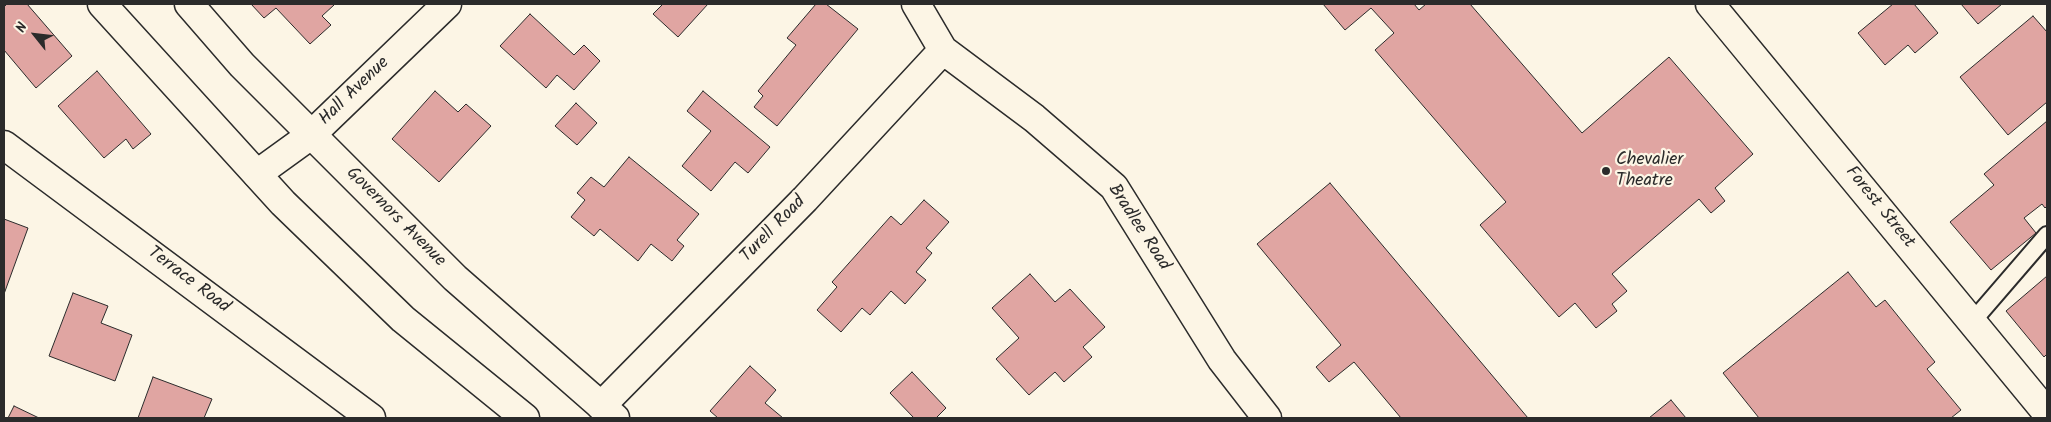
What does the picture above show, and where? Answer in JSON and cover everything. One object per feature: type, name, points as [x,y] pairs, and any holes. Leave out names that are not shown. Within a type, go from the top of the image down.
[{"type":"street","points":[[102,4],[283,203],[403,319],[524,418]]},
{"type":"street","name":"Governors Avenue","points":[[189,4],[242,65],[455,278],[608,412]]},
{"type":"street","name":"Hall Avenue","points":[[257,174],[311,135],[447,4]]},
{"type":"street","name":"Bradlee Road","points":[[916,4],[942,50],[1034,118],[1114,187],[1222,360],[1267,418]]},
{"type":"street","name":"Forest Street","points":[[1710,4],[2047,414]]},
{"type":"street","name":"Turell Road","points":[[608,412],[942,50]]},
{"type":"street","name":"Terrace Road","points":[[4,145],[371,418]]},
{"type":"lane","points":[[1972,322],[2047,235]]},
{"type":"building","points":[[7,4],[27,4],[72,56],[36,88],[4,50],[4,7]]},
{"type":"building","points":[[251,4],[334,5],[322,16],[331,25],[310,44],[276,8],[264,18]]},
{"type":"building","points":[[663,4],[708,4],[678,37],[653,14]]},
{"type":"building","points":[[816,4],[826,4],[858,29],[777,126],[754,107],[763,96],[758,91],[796,45],[787,38]]},
{"type":"building","name":"Chevalier Theatre","points":[[1323,4],[1414,4],[1419,10],[1426,4],[1470,4],[1582,133],[1669,57],[1753,154],[1715,188],[1725,201],[1711,213],[1699,199],[1612,274],[1627,291],[1612,304],[1617,311],[1596,328],[1575,303],[1559,317],[1480,225],[1506,202],[1375,50],[1394,33],[1371,8],[1345,30]]},
{"type":"building","points":[[1893,4],[1914,4],[1938,33],[1915,53],[1908,45],[1885,65],[1858,33]]},
{"type":"building","points":[[1961,4],[2002,4],[1978,24]]},
{"type":"building","points":[[530,14],[574,55],[584,45],[600,61],[574,90],[557,75],[546,88],[500,46]]},
{"type":"building","points":[[2033,16],[2047,32],[2047,102],[2008,135],[1960,77]]},
{"type":"building","points":[[97,71],[151,134],[133,149],[126,139],[104,158],[58,106]]},
{"type":"building","points":[[435,91],[458,112],[466,104],[491,126],[439,182],[392,139]]},
{"type":"building","points":[[703,91],[770,147],[748,173],[735,162],[711,191],[682,166],[711,131],[687,111]]},
{"type":"building","points":[[576,103],[597,123],[577,145],[555,126]]},
{"type":"building","points":[[2047,121],[2047,206],[2045,208],[2042,204],[2024,218],[2036,233],[1991,270],[1950,222],[1994,185],[1984,174]]},
{"type":"building","points":[[629,157],[699,214],[677,240],[684,246],[672,261],[651,244],[638,261],[600,229],[594,236],[571,217],[585,200],[577,193],[591,177],[604,187]]},
{"type":"building","points":[[1330,183],[1528,418],[1401,418],[1354,362],[1329,382],[1316,367],[1341,345],[1257,244]]},
{"type":"building","points":[[924,200],[949,222],[926,248],[932,253],[916,272],[926,280],[905,304],[891,291],[870,315],[862,308],[841,332],[817,310],[837,287],[832,282],[891,216],[901,225]]},
{"type":"building","points":[[4,219],[28,228],[4,294]]},
{"type":"building","points":[[1848,272],[1876,307],[1885,300],[1935,362],[1927,369],[1961,410],[1951,418],[1759,418],[1723,373]]},
{"type":"building","points":[[1030,274],[1055,302],[1070,289],[1105,327],[1083,347],[1092,357],[1064,382],[1055,372],[1029,395],[996,359],[1019,338],[992,308]]},
{"type":"building","points":[[2047,276],[2047,354],[2044,357],[2006,311]]},
{"type":"building","points":[[73,293],[108,306],[101,323],[132,335],[115,381],[49,356]]},
{"type":"building","points":[[750,366],[776,390],[765,403],[783,418],[718,418],[710,411]]},
{"type":"building","points":[[912,372],[946,408],[936,418],[914,418],[890,393]]},
{"type":"building","points":[[153,377],[212,399],[204,418],[138,418]]},
{"type":"building","points":[[1671,400],[1686,418],[1649,418]]},
{"type":"building","points":[[14,406],[39,418],[8,418]]},
{"type":"place","name":"Chevalier Theatre","points":[[1606,171]]}]
